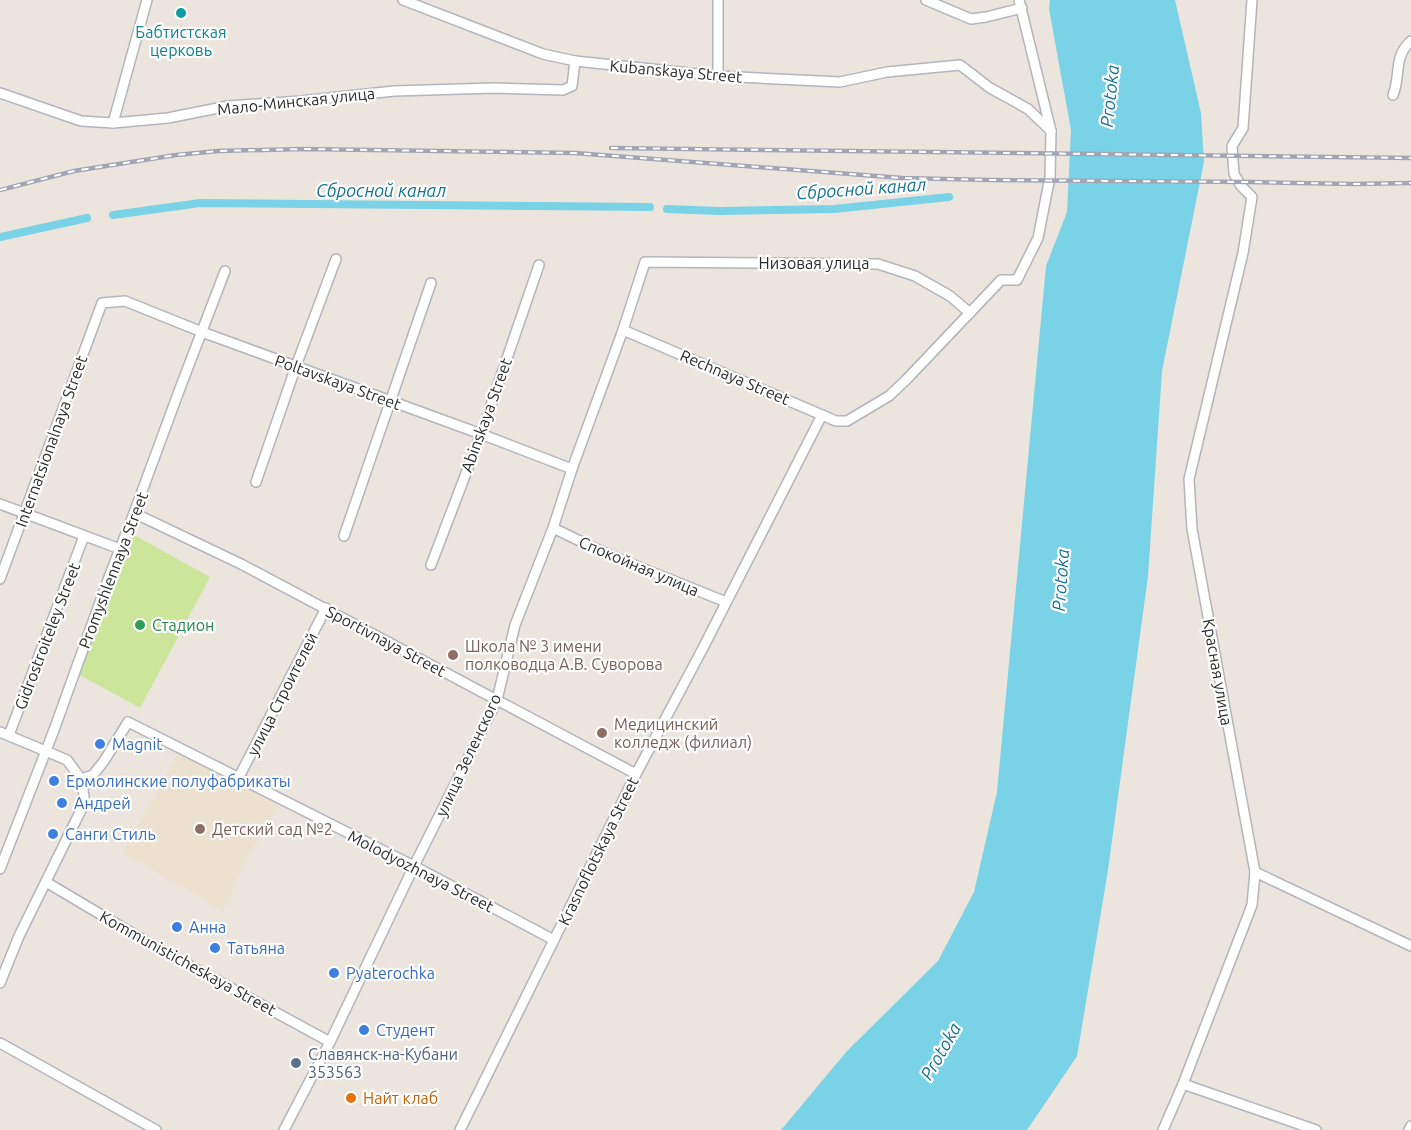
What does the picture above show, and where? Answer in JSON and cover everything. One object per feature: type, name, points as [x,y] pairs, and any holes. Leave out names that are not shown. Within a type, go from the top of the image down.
[{"type":"street","points":[[113,123],[147,0]]},
{"type":"street","name":"Kubanskaya Street","points":[[403,0],[543,54],[575,61],[718,76],[840,82],[887,72],[960,65],[990,88],[1028,110],[1052,130]]},
{"type":"street","points":[[718,0],[718,76]]},
{"type":"street","points":[[926,0],[971,19],[986,18],[1021,4],[1052,130],[1050,177],[1038,238],[1017,280],[1001,280],[970,313]]},
{"type":"street","name":"Красная улица","points":[[1163,1130],[1252,905],[1255,872],[1192,529],[1189,479],[1243,253],[1252,197],[1241,186],[1234,174],[1232,146],[1243,128],[1252,0]]},
{"type":"street","points":[[1393,94],[1397,84],[1397,64],[1406,45],[1411,41]]},
{"type":"street","name":"Мало-Минская улица","points":[[0,93],[81,122],[113,123],[168,118],[228,106],[394,91],[494,88],[563,90],[572,86],[575,61]]},
{"type":"street","points":[[256,482],[336,259]]},
{"type":"street","name":"Низовая улица","points":[[645,262],[878,264],[915,276],[950,296],[970,313]]},
{"type":"street","name":"улица Зеленского","points":[[284,1130],[330,1042],[497,700],[515,625],[553,528],[645,262]]},
{"type":"street","name":"Abinskaya Street","points":[[431,566],[481,434],[539,264]]},
{"type":"street","name":"Promyshlennaya Street","points":[[1,863],[46,751],[225,271]]},
{"type":"street","points":[[344,536],[431,283]]},
{"type":"street","name":"Poltavskaya Street","points":[[102,303],[125,301],[202,333],[572,469]]},
{"type":"street","name":"Internatsionalnaya Street","points":[[0,579],[102,303]]},
{"type":"street","name":"Rechnaya Street","points":[[623,330],[836,421],[847,421],[889,396],[970,313]]},
{"type":"street","name":"Krasnoflotskaya Street","points":[[460,1130],[636,774],[822,415]]},
{"type":"street","points":[[0,504],[120,549]]},
{"type":"street","name":"Sportivnaya Street","points":[[134,513],[326,608],[636,774]]},
{"type":"street","name":"Спокойная улица","points":[[553,528],[607,555],[726,602]]},
{"type":"street","name":"Gidrostroiteley Street","points":[[4,733],[84,536]]},
{"type":"street","name":"улица Строителей","points":[[238,779],[326,608]]},
{"type":"street","name":"Molodyozhnaya Street","points":[[81,779],[93,775],[128,722],[554,939]]},
{"type":"street","points":[[0,983],[19,936],[83,806],[84,796],[81,779],[67,760],[4,733]]},
{"type":"street","points":[[1255,872],[1411,946]]},
{"type":"street","name":"Kommunisticheskaya Street","points":[[46,882],[152,945],[330,1042]]},
{"type":"street","points":[[0,1042],[156,1130]]},
{"type":"street","points":[[1183,1084],[1316,1130]]},
{"type":"street","points":[[1409,1130],[1411,1126]]},
{"type":"shaded area","name":"Детский сад №2","points":[[178,753],[278,805],[231,888],[233,892],[223,911],[123,853]]},
{"type":"green space","name":"Стадион","points":[[132,534],[210,577],[140,708],[76,673]]},
{"type":"water","name":"Protoka","points":[[1050,0],[1175,0],[1201,113],[1204,162],[1162,371],[1148,576],[1108,870],[1077,1056],[1027,1130],[781,1130],[847,1051],[938,961],[974,892],[997,792],[1046,266],[1067,212],[1071,130],[1049,9]]},
{"type":"waterway","name":"Сбросной канал","points":[[667,209],[719,211],[834,209],[949,197]]},
{"type":"waterway","name":"Сбросной канал","points":[[113,215],[200,203],[650,207]]},
{"type":"waterway","name":"Сбросной канал","points":[[0,237],[87,218]]},
{"type":"railway","points":[[611,148],[1411,158]]},
{"type":"railway","points":[[0,190],[74,171],[176,155],[218,151],[303,149],[575,153],[902,178],[1411,183]]},
{"type":"place","name":"Бабтистская церковь","points":[[181,13]]},
{"type":"place","name":"Стадион","points":[[140,625]]},
{"type":"place","name":"Школа № 3 имени полководца А.В. Суворова","points":[[453,655]]},
{"type":"place","name":"Медицинский колледж (филиал)","points":[[602,733]]},
{"type":"place","name":"Magnit","points":[[100,744]]},
{"type":"place","name":"Ермолинские полуфабрикаты","points":[[54,781]]},
{"type":"place","name":"Андрей","points":[[62,803]]},
{"type":"place","name":"Детский сад №2","points":[[200,829]]},
{"type":"place","name":"Санги Стиль","points":[[53,834]]},
{"type":"place","name":"Анна","points":[[177,927]]},
{"type":"place","name":"Татьяна","points":[[215,948]]},
{"type":"place","name":"Pyaterochka","points":[[334,973]]},
{"type":"place","name":"Студент","points":[[364,1030]]},
{"type":"place","name":"Славянск-на-Кубани 353563","points":[[296,1063]]},
{"type":"place","name":"Найт клаб","points":[[351,1098]]}]
